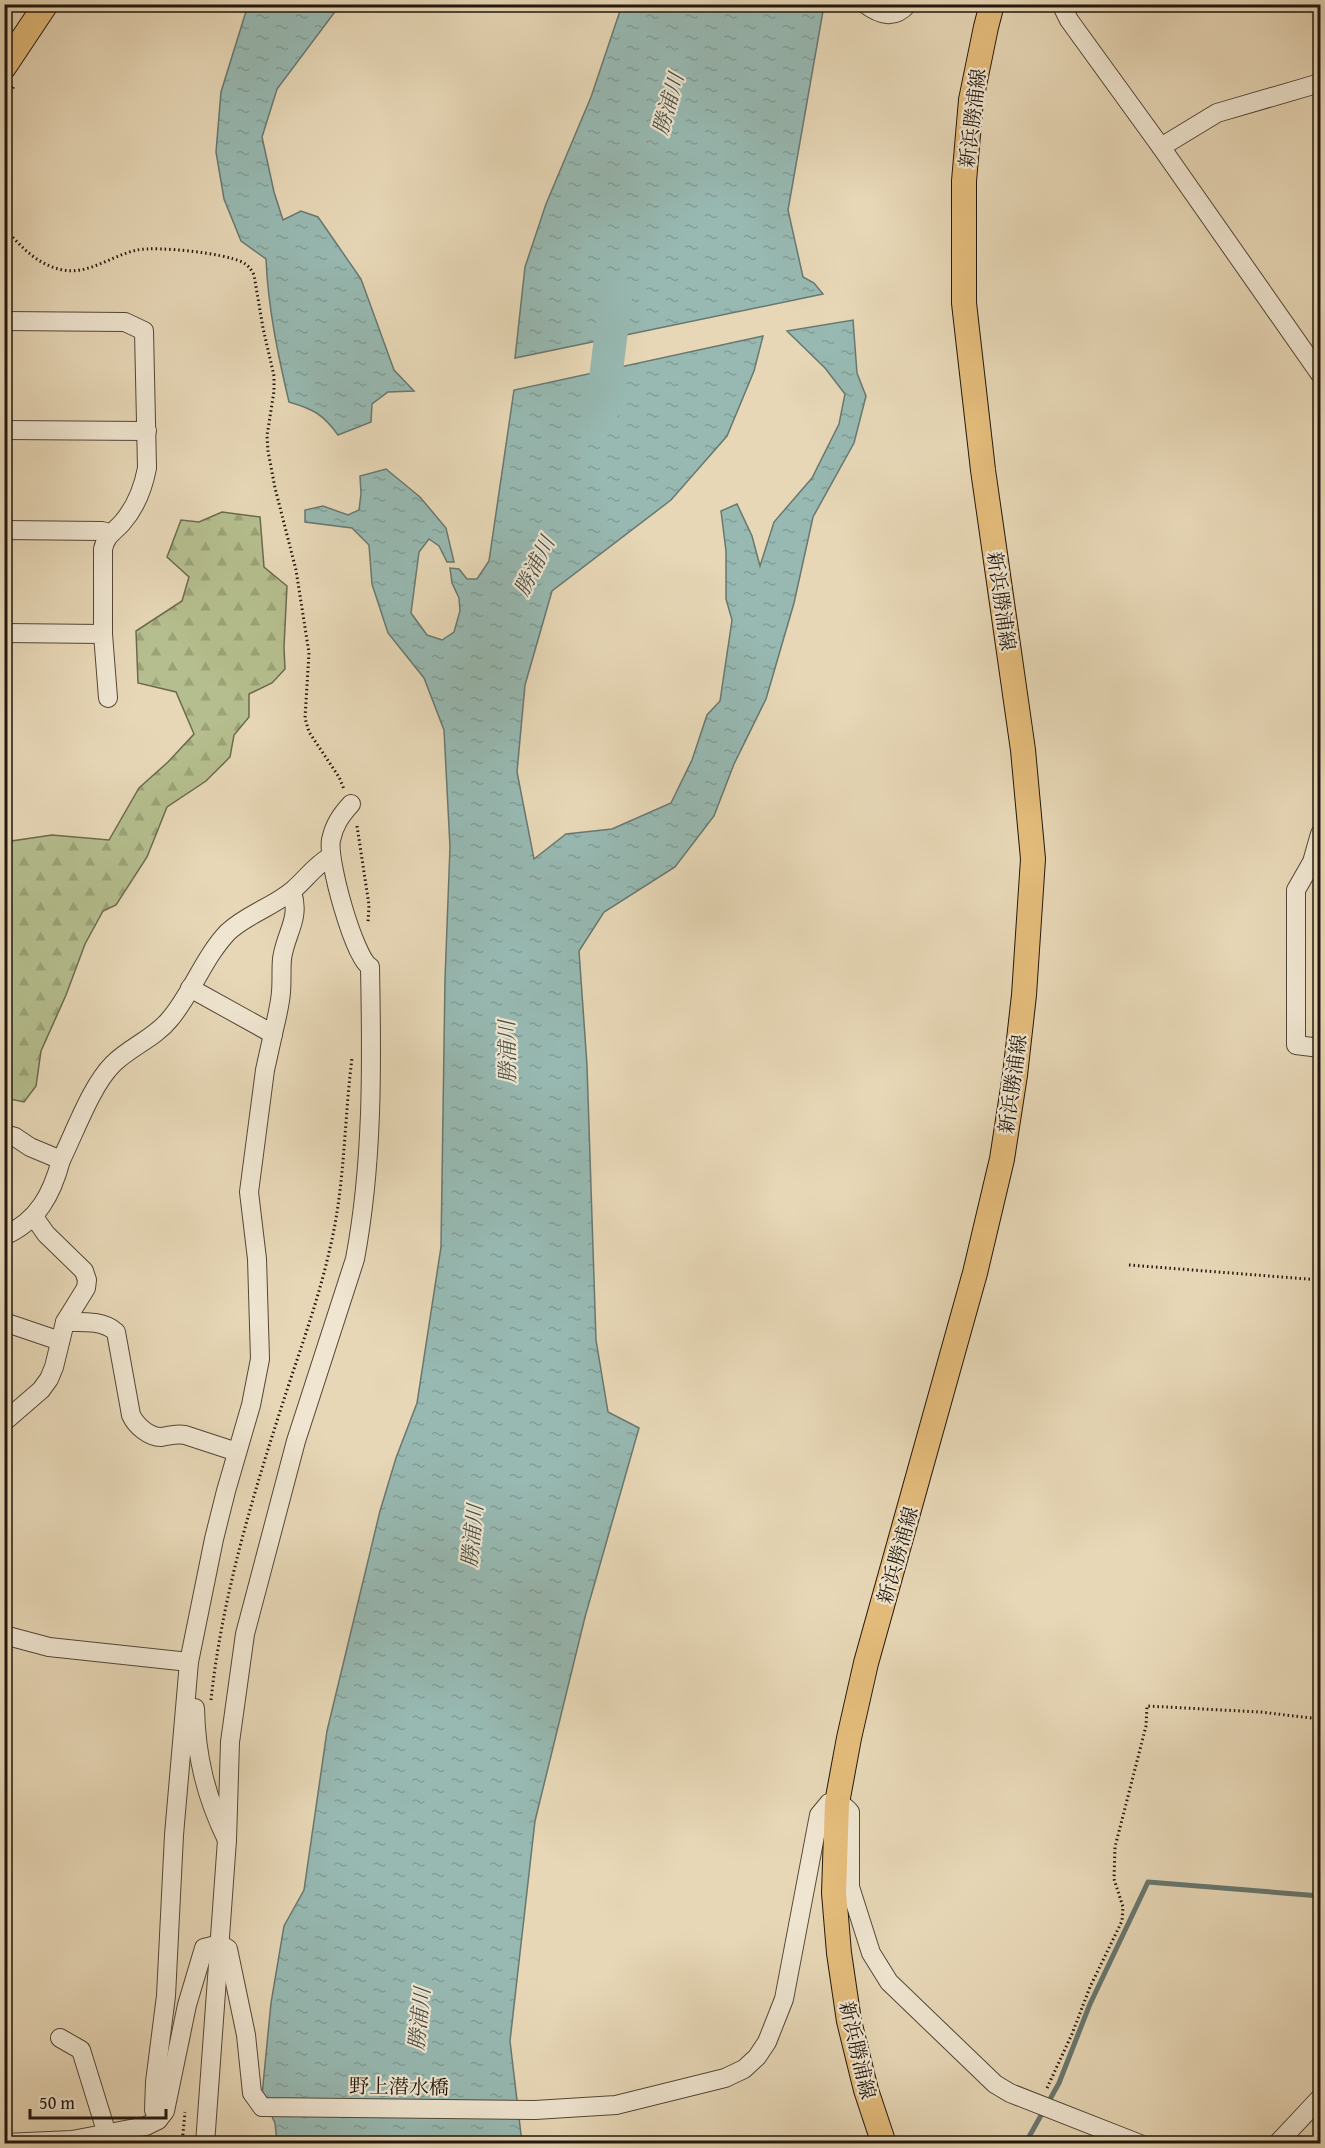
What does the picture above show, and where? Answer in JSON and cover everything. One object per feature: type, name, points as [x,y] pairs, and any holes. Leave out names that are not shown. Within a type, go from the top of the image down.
[{"type":"main road","points":[[4,67],[46,4]]},
{"type":"main road","name":"新浜勝浦線","points":[[884,2144],[866,2090],[849,2021],[839,1953],[834,1893],[837,1803],[866,1663],[975,1274],[996,1182],[1015,1075],[1024,995],[1031,893],[1032,848],[1023,750],[983,470],[964,303],[964,181],[971,100],[992,4]]},
{"type":"street","points":[[865,4],[878,14],[902,11],[908,4]]},
{"type":"street","points":[[1060,4],[1069,20],[1320,374]]},
{"type":"street","points":[[1161,147],[1217,113],[1320,83]]},
{"type":"street","points":[[4,321],[125,322],[144,332],[147,468],[143,489],[134,506],[121,524],[109,533],[103,549],[103,634],[108,698]]},
{"type":"street","points":[[4,430],[147,431]]},
{"type":"street","points":[[4,530],[109,533]]},
{"type":"street","points":[[4,633],[103,634]]},
{"type":"street","points":[[205,2144],[227,1840],[230,1742],[245,1634],[296,1441],[355,1259],[361,1229],[371,1091],[370,967],[364,963],[350,925],[336,886],[330,857],[330,841],[336,822],[351,804]]},
{"type":"street","points":[[1320,834],[1312,862],[1296,890],[1296,1045],[1320,1048]]},
{"type":"street","points":[[4,1236],[34,1217],[50,1195],[61,1160],[95,1090],[111,1067],[124,1053],[165,1025],[183,1003],[190,988],[228,933],[247,917],[292,892],[320,862],[330,857]]},
{"type":"street","points":[[158,2120],[154,2110],[155,2082],[166,1996],[174,1835],[188,1668],[216,1529],[251,1405],[260,1359],[256,1259],[249,1192],[265,1070],[280,995],[282,959],[285,944],[293,926],[296,904],[292,892]]},
{"type":"street","points":[[190,988],[273,1034]]},
{"type":"street","points":[[4,1134],[15,1137],[61,1160]]},
{"type":"street","points":[[4,1422],[41,1390],[49,1379],[65,1322],[86,1288],[87,1280],[84,1271],[46,1234],[34,1217]]},
{"type":"street","points":[[4,1322],[60,1341]]},
{"type":"street","points":[[65,1322],[98,1323],[111,1327],[116,1332],[131,1415],[135,1424],[154,1436],[163,1437],[176,1433],[237,1452]]},
{"type":"street","points":[[4,1635],[49,1647],[188,1668]]},
{"type":"street","points":[[188,1668],[195,1702],[195,1730],[203,1782],[227,1840]]},
{"type":"street","name":"野上潜水橋","points":[[220,1944],[228,1949],[246,2035],[252,2093],[262,2107],[535,2110],[584,2108],[640,2099],[725,2079],[744,2069],[757,2057],[767,2042],[784,1999],[819,1815],[829,1803],[837,1803]]},
{"type":"street","points":[[837,1803],[846,1807],[850,1812],[850,1887],[871,1953],[889,1982],[995,2084],[1010,2093],[1140,2144]]},
{"type":"street","points":[[4,2142],[72,2140],[107,2134],[137,2136],[146,2126],[158,2120],[165,2111],[187,2005],[204,1948],[220,1944]]},
{"type":"street","points":[[60,2038],[81,2050],[107,2134]]},
{"type":"street","points":[[1277,2144],[1320,2098]]},
{"type":"path","points":[[1129,1265],[1320,1280]]},
{"type":"path","points":[[1039,2103],[1057,2070],[1090,1987],[1122,1921],[1124,1907],[1114,1879],[1115,1847],[1146,1726],[1147,1706],[1260,1712],[1320,1719]]},
{"type":"green space","points":[[222,512],[260,517],[264,567],[287,586],[285,669],[272,683],[249,694],[249,717],[234,735],[230,757],[206,781],[167,807],[147,857],[116,905],[103,911],[85,944],[66,995],[41,1051],[36,1086],[24,1102],[5,1098],[5,842],[52,835],[109,840],[139,788],[194,734],[176,692],[138,683],[136,631],[182,601],[189,577],[167,557],[181,520],[199,522]]},
{"type":"water","points":[[248,5],[340,5],[277,89],[262,137],[274,192],[283,220],[301,211],[318,217],[361,279],[394,370],[414,391],[388,392],[372,404],[371,422],[338,435],[317,413],[289,402],[274,331],[266,259],[241,241],[224,199],[216,152],[221,92]]},
{"type":"water","points":[[622,5],[828,5],[823,11],[788,210],[803,277],[814,283],[823,294],[515,358],[525,267],[546,204],[591,97]]},
{"type":"water","points":[[853,320],[857,373],[866,396],[854,443],[813,517],[794,603],[766,699],[734,764],[714,816],[675,867],[604,912],[579,951],[587,1065],[596,1340],[608,1412],[639,1428],[585,1617],[535,1821],[510,2041],[522,2143],[277,2143],[275,2123],[262,2095],[271,2003],[284,1926],[304,1890],[327,1731],[380,1511],[396,1458],[417,1403],[441,1247],[445,979],[450,847],[444,730],[424,678],[388,633],[372,584],[369,545],[352,528],[305,522],[305,510],[323,506],[348,515],[359,510],[360,476],[386,469],[420,497],[446,528],[454,562],[447,562],[439,546],[429,539],[419,552],[411,613],[427,635],[442,640],[454,632],[460,611],[459,598],[452,583],[450,568],[459,569],[467,579],[477,579],[489,561],[514,390],[763,336],[754,371],[727,436],[671,500],[552,591],[525,685],[517,772],[534,859],[566,834],[612,829],[671,803],[692,760],[707,715],[720,701],[732,620],[726,599],[726,551],[721,511],[737,504],[752,536],[760,566],[774,522],[812,478],[839,424],[845,394],[825,368],[787,331]]},
{"type":"waterway","name":"勝浦川","points":[[601,415],[616,294]]},
{"type":"waterway","points":[[1025,2144],[1059,2083],[1090,2004],[1148,1882],[1320,1896]]}]
